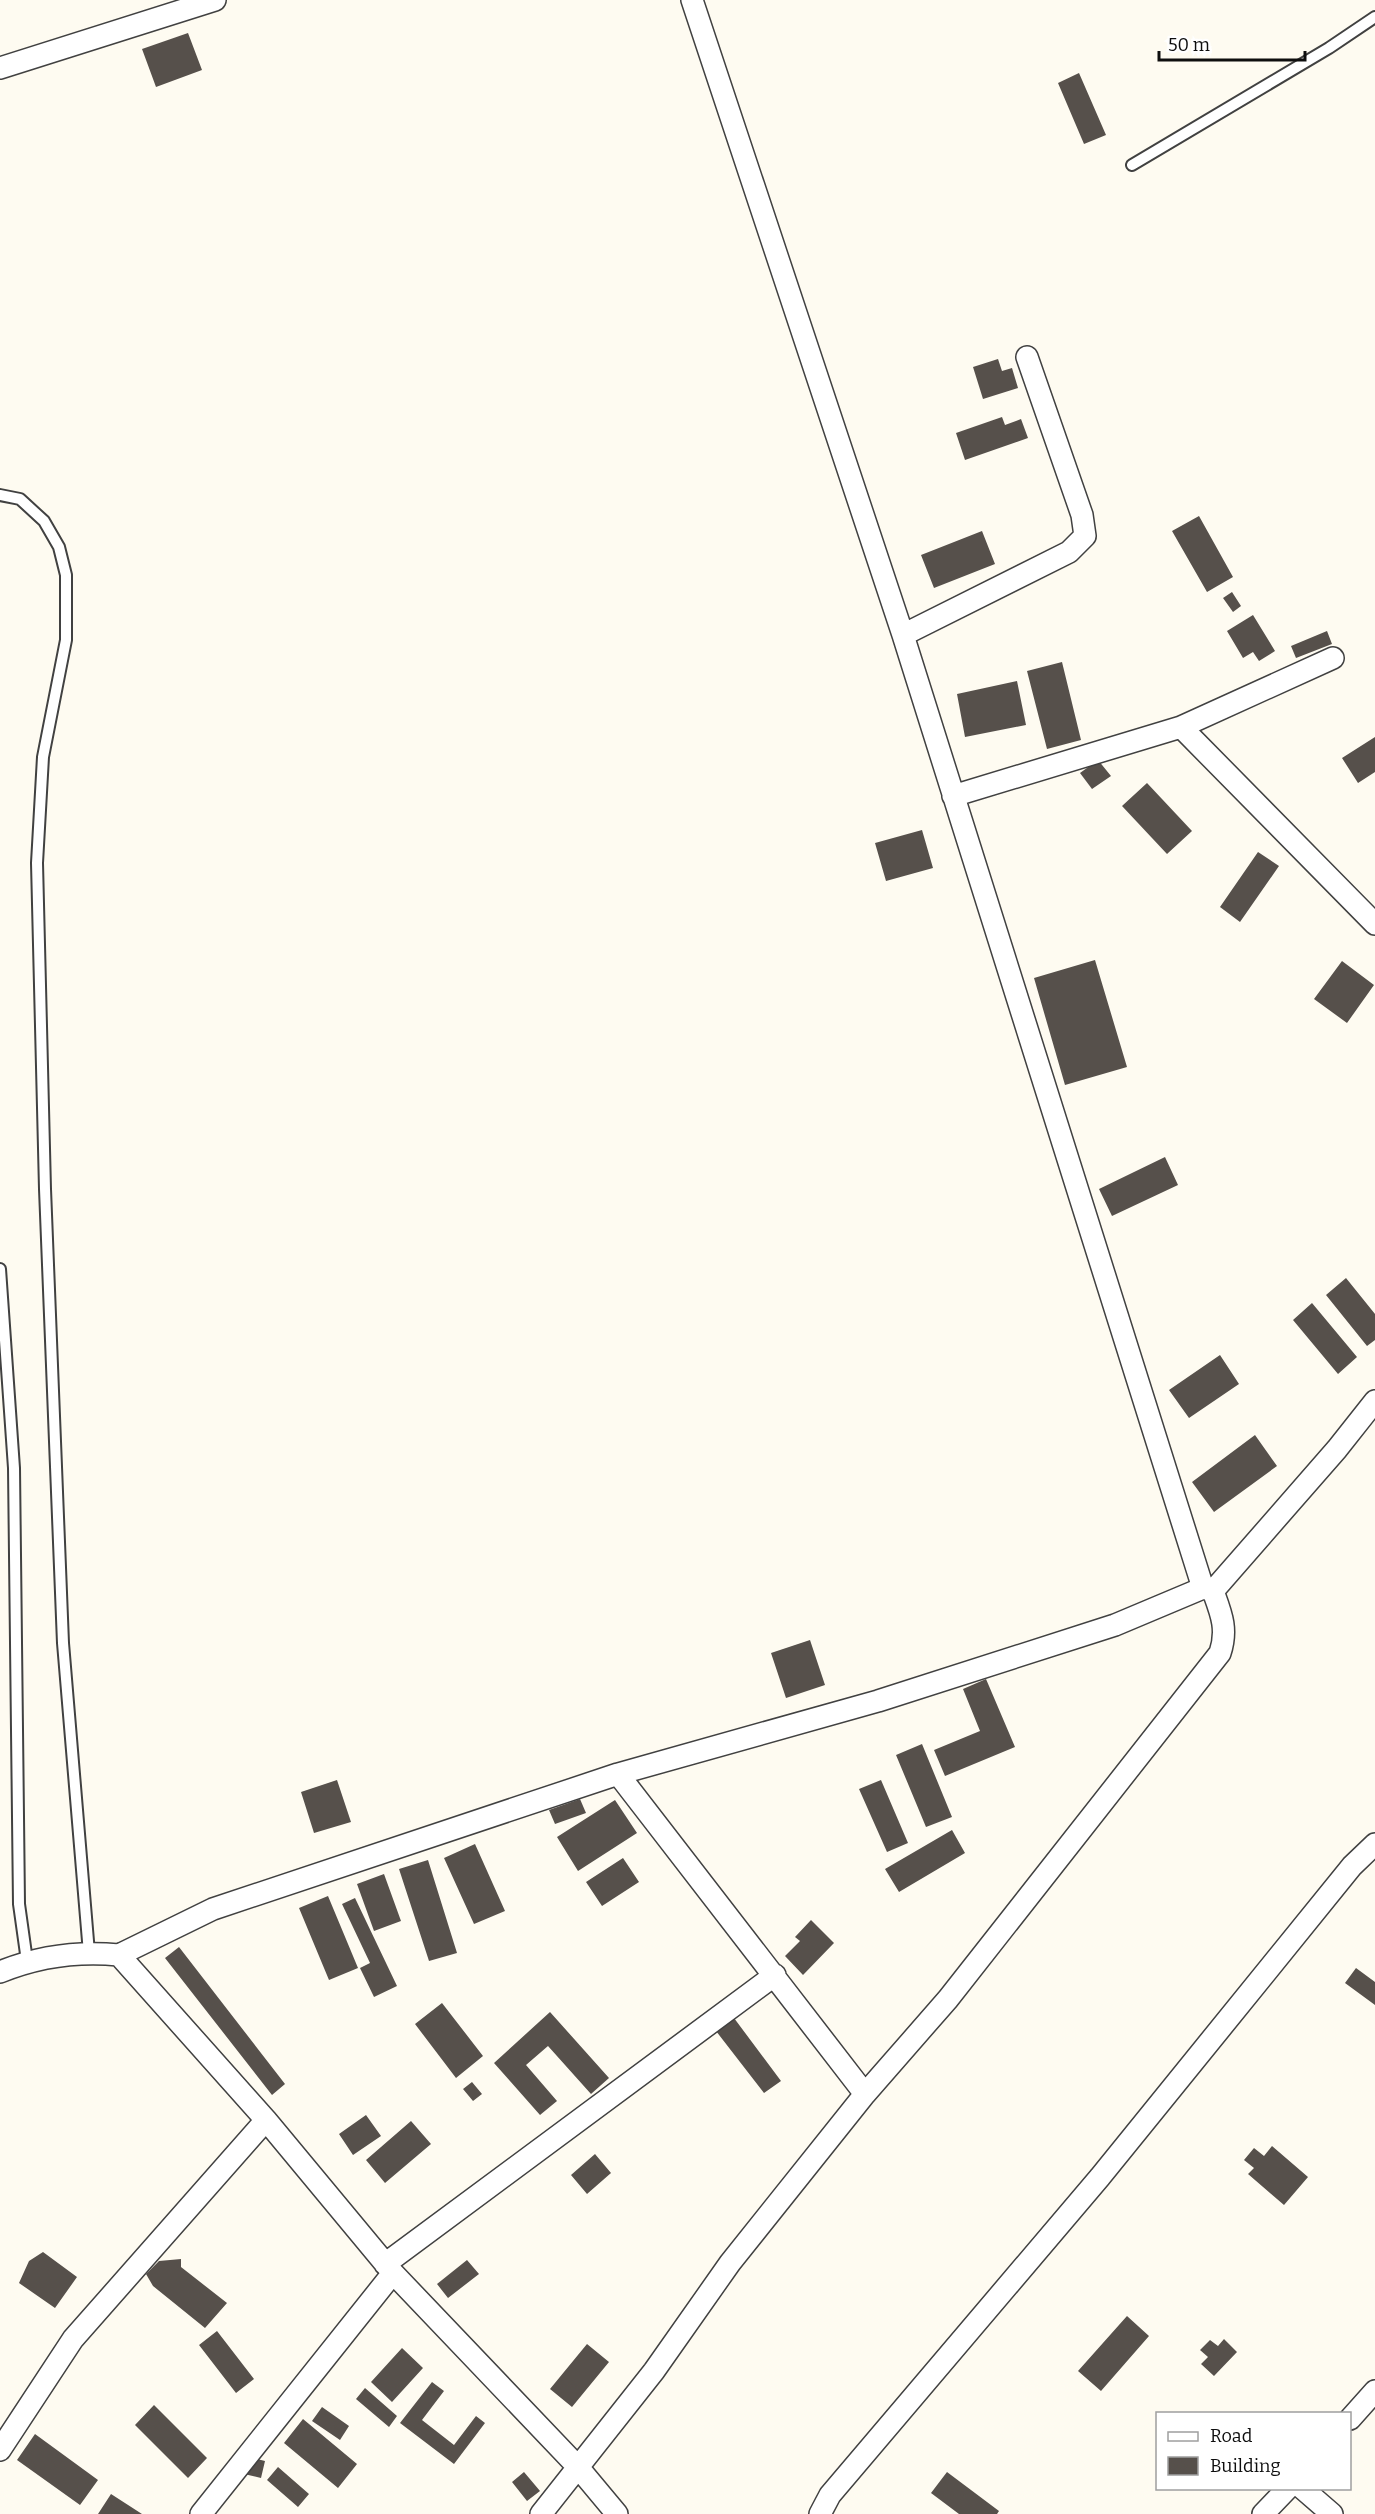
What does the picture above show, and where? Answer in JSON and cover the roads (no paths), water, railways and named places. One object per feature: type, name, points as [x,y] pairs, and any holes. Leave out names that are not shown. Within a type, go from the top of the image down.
[{"type":"street","points":[[0,68],[215,0]]},
{"type":"street","points":[[541,2514],[654,2371],[730,2263],[865,2094],[948,1999],[1220,1653],[1225,1632],[1222,1611],[1208,1590],[903,634],[692,0]]},
{"type":"street","points":[[903,634],[1069,552],[1085,536],[1082,515],[1027,357]]},
{"type":"street","points":[[953,796],[1181,727],[1334,658]]},
{"type":"street","points":[[1181,727],[1375,924]]},
{"type":"street","points":[[0,1972],[27,1961],[89,1953],[119,1955],[213,1909],[618,1774],[878,1701],[1115,1625],[1208,1590],[1337,1449],[1375,1401]]},
{"type":"street","points":[[618,1774],[865,2094]]},
{"type":"street","points":[[820,2514],[830,2495],[1100,2177],[1352,1866],[1375,1844]]},
{"type":"street","points":[[119,1955],[266,2120],[389,2268],[577,2466],[617,2514]]},
{"type":"street","points":[[201,2514],[389,2268],[775,1975]]},
{"type":"street","points":[[0,2450],[73,2340],[266,2120]]},
{"type":"street","points":[[1351,2418],[1375,2391]]},
{"type":"street","points":[[1263,2514],[1286,2490]]},
{"type":"street","points":[[1304,2490],[1332,2514]]},
{"type":"lane","points":[[1132,165],[1320,54],[1375,17]]},
{"type":"lane","points":[[0,495],[20,499],[44,521],[59,547],[66,575],[66,640],[43,757],[37,863],[45,1189],[63,1643],[89,1953]]},
{"type":"lane","points":[[0,1269],[14,1468],[19,1904],[27,1961]]}]
